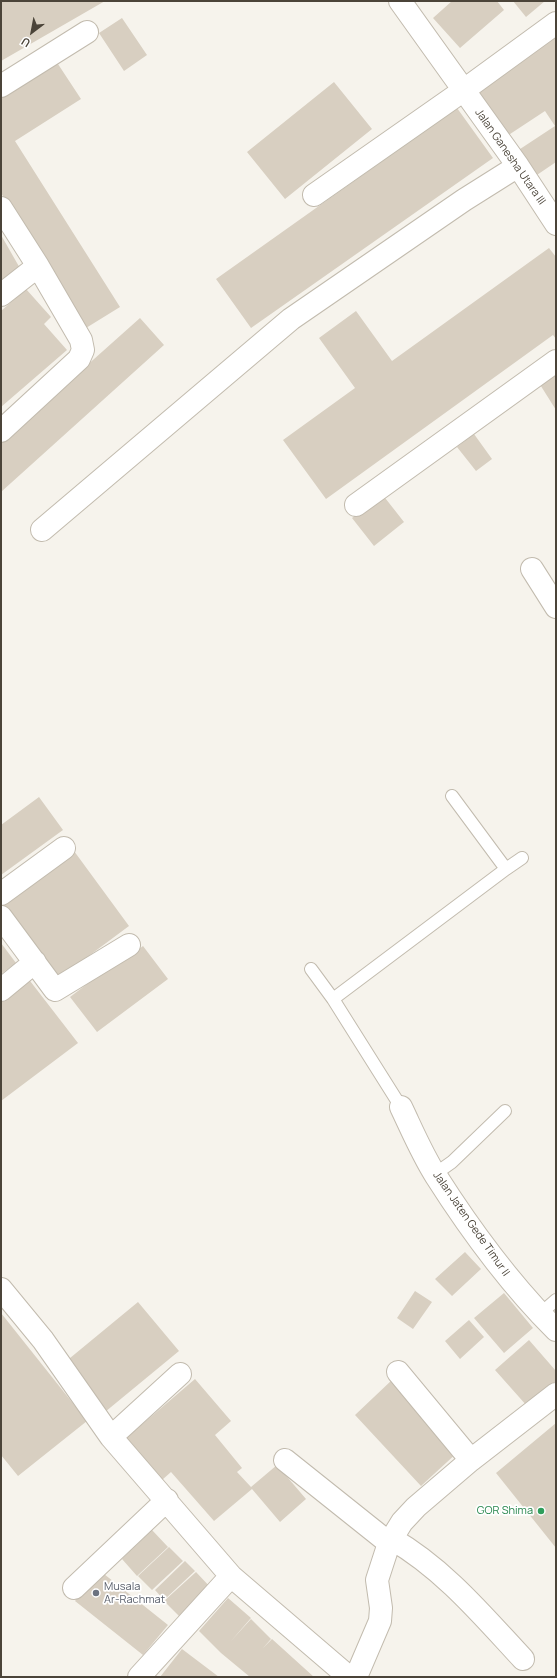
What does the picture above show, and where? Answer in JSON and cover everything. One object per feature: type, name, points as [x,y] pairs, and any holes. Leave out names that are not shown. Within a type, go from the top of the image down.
[{"type":"street","name":"Jalan Ganesha Utara III","points":[[400,1],[518,166],[556,224]]},
{"type":"street","points":[[314,195],[464,90],[556,23]]},
{"type":"street","points":[[1,86],[87,32]]},
{"type":"street","points":[[42,530],[291,319],[464,200],[518,166]]},
{"type":"street","points":[[1,208],[38,266],[81,340],[83,350],[79,359],[1,431]]},
{"type":"street","points":[[1,295],[38,266]]},
{"type":"street","points":[[356,505],[556,362]]},
{"type":"street","points":[[532,569],[556,606]]},
{"type":"street","points":[[1,894],[64,848]]},
{"type":"street","points":[[1,917],[55,990],[128,944]]},
{"type":"street","points":[[1,990],[35,962]]},
{"type":"street","name":"Jalan Jaten Gede Timur II","points":[[401,1107],[435,1174],[495,1262],[548,1307],[556,1330]]},
{"type":"street","points":[[1,1289],[43,1340],[111,1437],[167,1500],[231,1576],[349,1677]]},
{"type":"street","points":[[398,1372],[471,1460]]},
{"type":"street","points":[[111,1437],[180,1374]]},
{"type":"street","points":[[356,1677],[380,1621],[382,1608],[377,1580],[390,1541],[402,1522],[416,1507],[471,1460],[556,1394]]},
{"type":"street","points":[[285,1460],[390,1541],[417,1554],[469,1601],[523,1659]]},
{"type":"street","points":[[74,1588],[167,1500]]},
{"type":"street","points":[[139,1677],[231,1576]]},
{"type":"lane","points":[[452,796],[506,869]]},
{"type":"lane","points":[[333,999],[522,858]]},
{"type":"lane","points":[[311,969],[333,999],[401,1107]]},
{"type":"lane","points":[[435,1174],[452,1162],[505,1111]]},
{"type":"building","points":[[1,1],[105,1],[1,61]]},
{"type":"building","points":[[452,1],[497,1],[504,10],[460,48],[433,18]]},
{"type":"building","points":[[513,1],[545,1],[526,17]]},
{"type":"building","points":[[122,18],[147,55],[124,71],[99,33]]},
{"type":"building","points":[[556,34],[556,162],[531,179],[514,153],[555,126],[545,111],[504,138],[473,93]]},
{"type":"building","points":[[56,61],[81,99],[15,141],[120,307],[86,328],[1,193],[1,97]]},
{"type":"building","points":[[334,82],[372,129],[285,199],[247,152]]},
{"type":"building","points":[[457,108],[493,158],[251,328],[216,279]]},
{"type":"building","points":[[1,235],[21,270],[1,282]]},
{"type":"building","points":[[549,248],[556,257],[556,339],[553,335],[326,499],[283,440],[355,388],[319,338],[356,311],[392,361]]},
{"type":"building","points":[[26,289],[51,317],[44,324],[67,350],[1,407],[1,311]]},
{"type":"building","points":[[140,318],[164,345],[1,492],[1,442]]},
{"type":"building","points":[[556,372],[556,410],[539,383]]},
{"type":"building","points":[[474,434],[492,459],[476,471],[457,447]]},
{"type":"building","points":[[382,494],[404,522],[374,546],[352,518]]},
{"type":"building","points":[[39,797],[63,830],[1,875],[1,825]]},
{"type":"building","points":[[74,851],[129,926],[55,981],[28,938],[2,904]]},
{"type":"building","points":[[1,943],[16,963],[1,974]]},
{"type":"building","points":[[143,946],[168,979],[97,1032],[70,997],[124,956],[126,959]]},
{"type":"building","points":[[27,977],[78,1043],[1,1101],[1,996]]},
{"type":"building","points":[[465,1252],[481,1269],[452,1296],[435,1279]]},
{"type":"building","points":[[415,1291],[432,1302],[413,1329],[397,1318]]},
{"type":"building","points":[[504,1293],[533,1328],[504,1353],[474,1318]]},
{"type":"building","points":[[138,1302],[179,1351],[105,1412],[64,1363]]},
{"type":"building","points":[[1,1313],[87,1421],[18,1476],[1,1455]]},
{"type":"building","points":[[469,1320],[484,1337],[460,1359],[445,1341]]},
{"type":"building","points":[[529,1340],[556,1371],[556,1381],[527,1406],[495,1370]]},
{"type":"building","points":[[195,1379],[231,1421],[215,1435],[242,1468],[237,1472],[251,1487],[277,1465],[306,1499],[280,1522],[252,1489],[214,1521],[171,1472],[162,1480],[126,1438]]},
{"type":"building","points":[[393,1379],[459,1451],[421,1486],[355,1415]]},
{"type":"building","name":"GOR Shima","points":[[556,1423],[556,1548],[496,1473]]},
{"type":"building","points":[[152,1530],[168,1547],[137,1576],[122,1559]]},
{"type":"building","points":[[169,1547],[183,1561],[152,1590],[138,1576]]},
{"type":"building","points":[[185,1561],[195,1571],[164,1600],[155,1590]]},
{"type":"building","points":[[99,1570],[168,1625],[143,1655],[75,1601]]},
{"type":"building","points":[[196,1572],[212,1589],[181,1618],[164,1601]]},
{"type":"building","points":[[228,1598],[251,1618],[231,1641],[251,1619],[271,1639],[263,1648],[272,1639],[314,1677],[250,1677],[221,1653],[199,1631]]},
{"type":"building","points":[[182,1649],[219,1677],[160,1677]]},
{"type":"place","name":"GOR Shima","points":[[541,1511]]},
{"type":"place","name":"Musala Ar-Rachmat","points":[[96,1593]]}]
